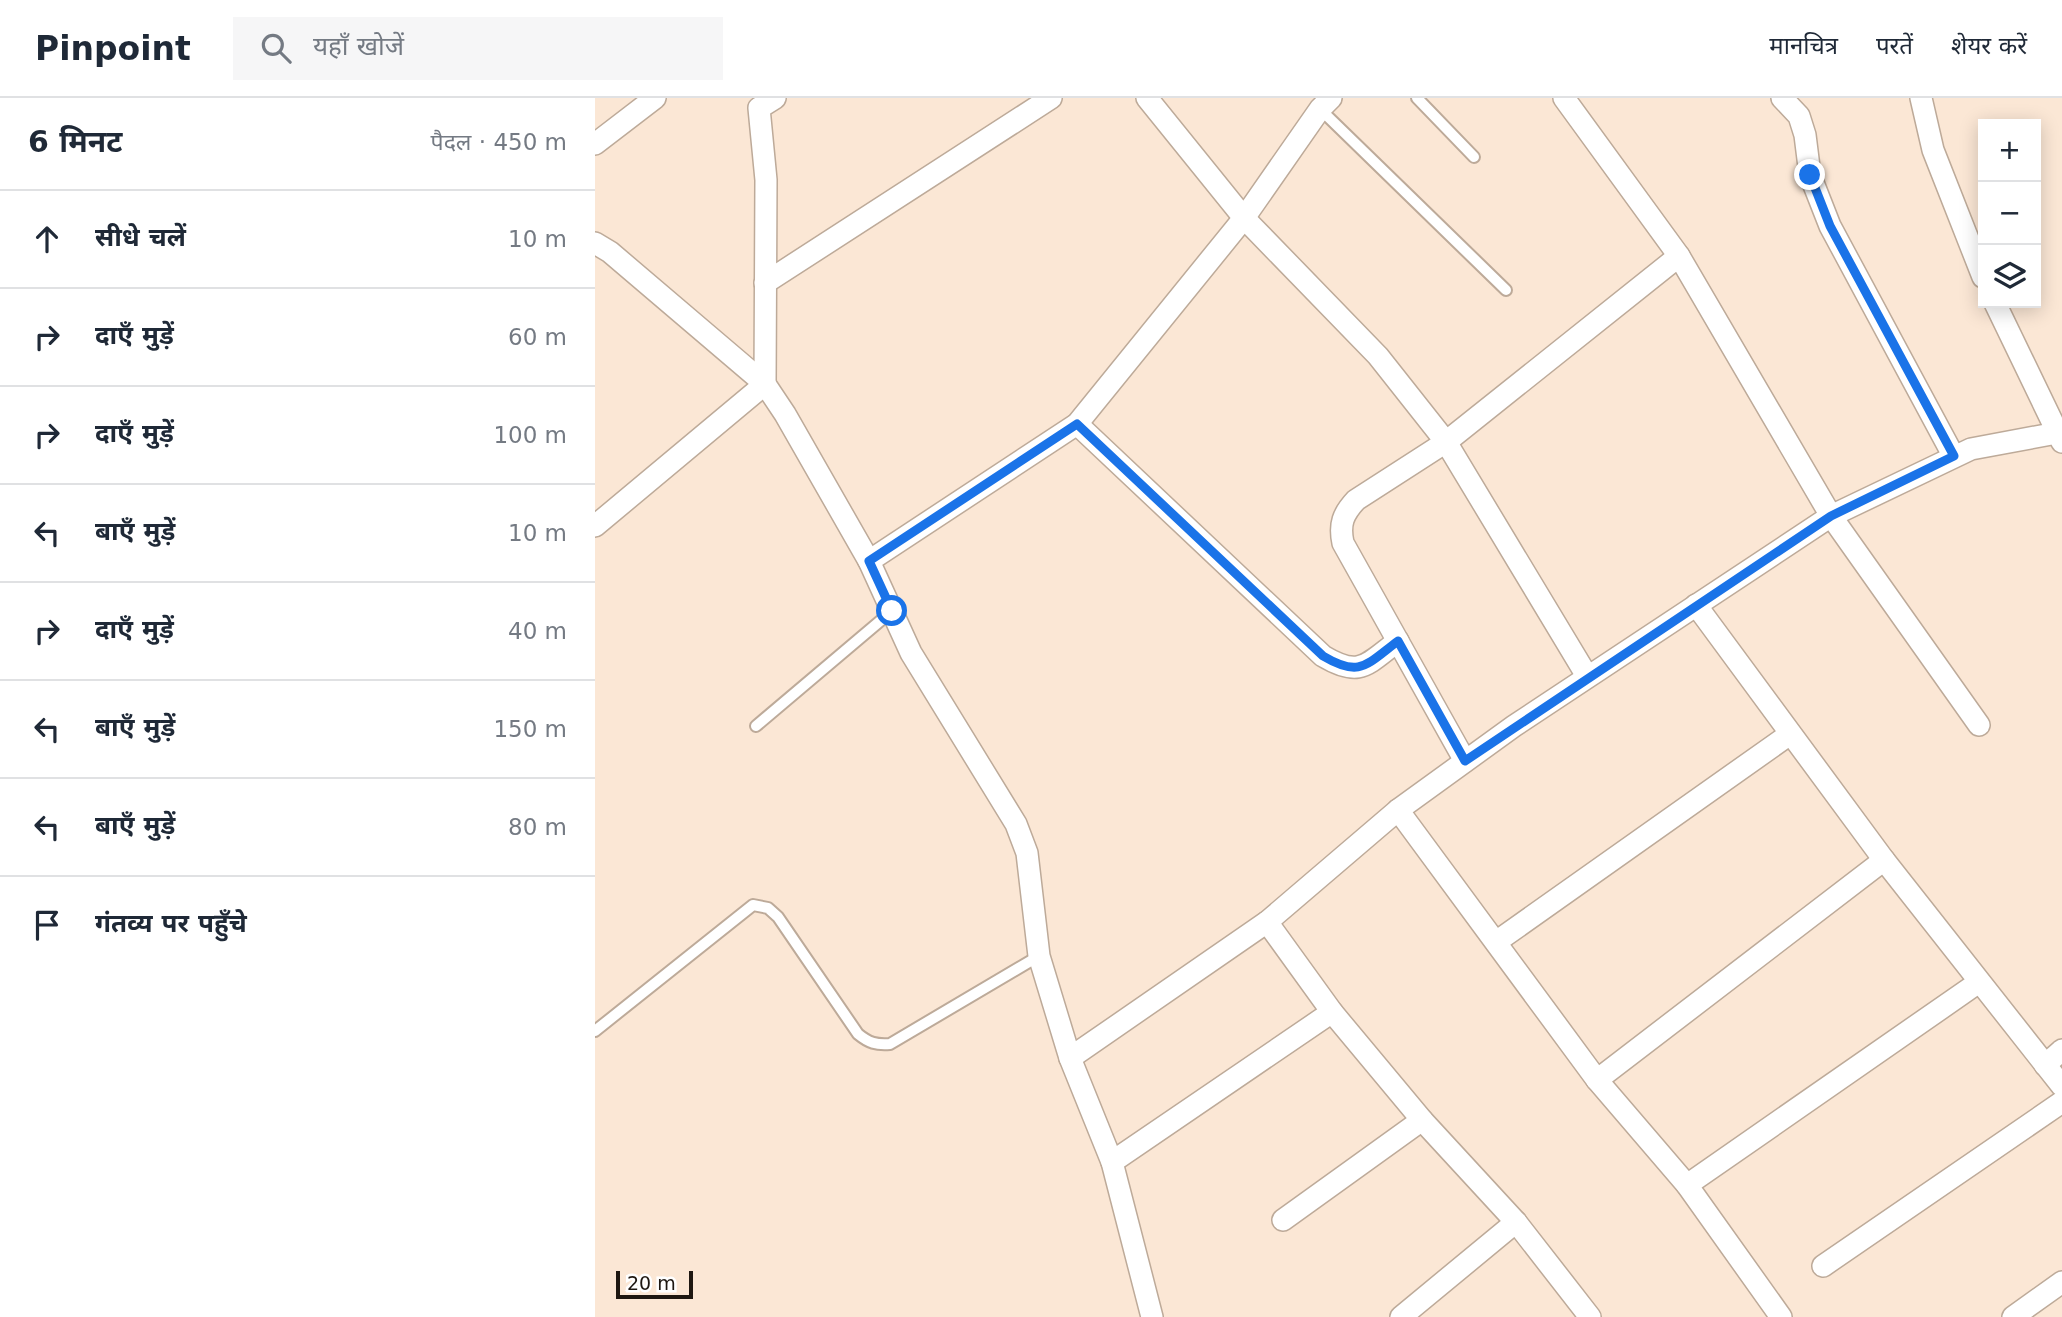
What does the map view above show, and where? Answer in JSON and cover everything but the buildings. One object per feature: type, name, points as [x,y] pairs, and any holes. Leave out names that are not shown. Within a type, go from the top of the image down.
[{"type":"street","points":[[595,144],[655,98]]},
{"type":"street","points":[[765,283],[1051,98]]},
{"type":"street","points":[[1147,98],[1244,218],[1378,356],[1446,442],[1587,676]]},
{"type":"street","points":[[1564,98],[1679,256],[1831,516],[1979,725]]},
{"type":"street","points":[[1782,98],[1800,116],[1810,175],[1830,226],[1954,456]]},
{"type":"street","points":[[1921,98],[1933,150],[1978,265]]},
{"type":"street","points":[[763,101],[766,180],[765,384]]},
{"type":"street","points":[[869,561],[1077,424],[1244,218],[1325,103]]},
{"type":"street","points":[[595,243],[610,252],[765,384],[869,561],[911,653],[1016,824],[1027,853],[1039,956],[1070,1058],[1112,1162],[1151,1317]]},
{"type":"street","points":[[1465,761],[1343,543],[1340,528],[1345,512],[1356,499],[1446,442],[1679,256]]},
{"type":"street","points":[[1070,1058],[1267,922],[1398,810],[1465,761],[1587,676],[1831,516],[1971,449],[2059,437],[1997,308]]},
{"type":"street","points":[[595,526],[765,384]]},
{"type":"street","points":[[1077,424],[1323,656],[1343,668],[1363,667],[1398,641]]},
{"type":"street","points":[[1696,605],[1884,860],[2062,1086]]},
{"type":"street","points":[[1496,942],[1790,734]]},
{"type":"street","points":[[1398,810],[1597,1080],[1687,1185],[1781,1317]]},
{"type":"street","points":[[1597,1080],[1884,860]]},
{"type":"street","points":[[1267,922],[1332,1012],[1422,1120],[1516,1222],[1590,1317]]},
{"type":"street","points":[[1687,1185],[1979,982]]},
{"type":"street","points":[[1112,1162],[1332,1012]]},
{"type":"street","points":[[2045,1065],[2062,1050]]},
{"type":"street","points":[[1823,1266],[2062,1102]]},
{"type":"street","points":[[1283,1220],[1422,1120]]},
{"type":"street","points":[[1401,1317],[1516,1222]]},
{"type":"street","points":[[2013,1317],[2062,1282]]},
{"type":"lane","points":[[1417,98],[1474,157]]},
{"type":"lane","points":[[1325,103],[1506,290]]},
{"type":"lane","points":[[756,726],[892,611]]},
{"type":"lane","points":[[595,1031],[753,905],[768,908],[778,917],[858,1034],[867,1042],[878,1045],[890,1044],[1039,956]]},
{"type":"route","points":[[892,611],[869,561],[1077,424],[1323,656],[1343,668],[1363,667],[1398,641],[1465,761],[1587,676],[1831,516],[1954,456],[1830,226],[1810,175]]}]
